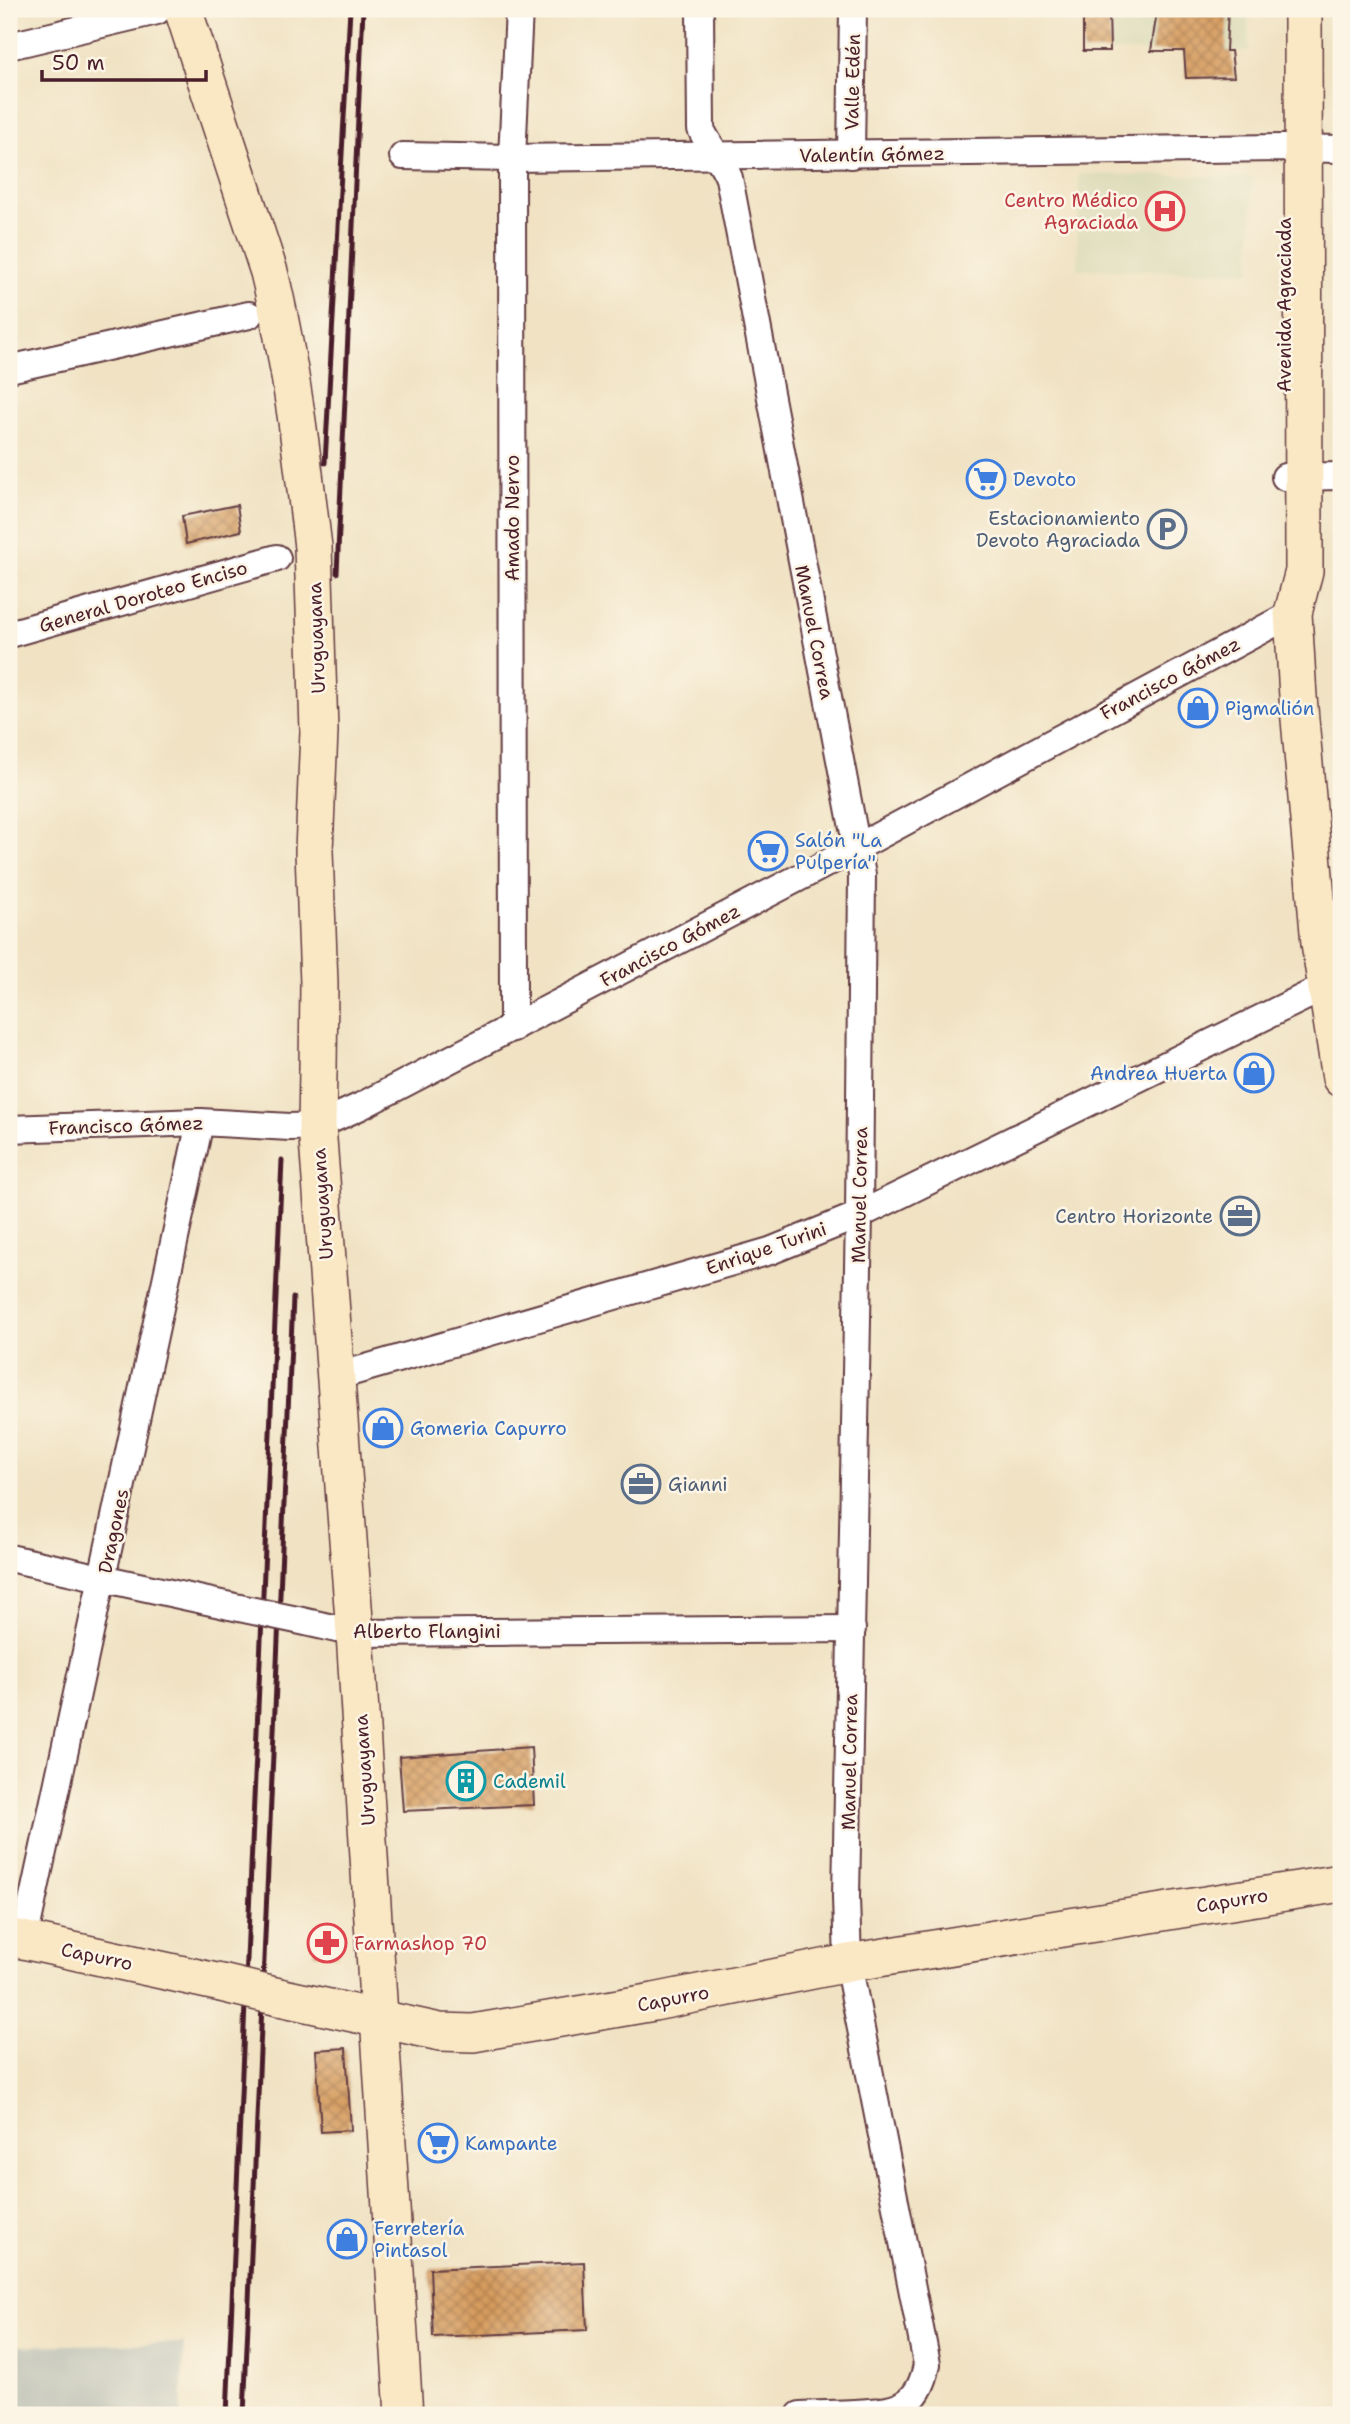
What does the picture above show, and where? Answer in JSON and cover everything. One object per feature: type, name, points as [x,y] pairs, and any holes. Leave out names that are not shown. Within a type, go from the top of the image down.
[{"type":"street","name":"Amado Nervo","points":[[513,1028],[512,158],[519,9]]},
{"type":"street","name":"Manuel Correa","points":[[700,9],[701,129],[729,178],[862,875],[859,1215],[846,1897],[848,1963],[928,2364],[919,2392],[907,2403],[890,2411],[800,2415]]},
{"type":"street","name":"Valle Edén","points":[[851,155],[853,9]]},
{"type":"street","name":"Avenida Agraciada","points":[[1283,9],[1294,149]]},
{"type":"street","name":"Avenida Agraciada","points":[[1303,9],[1294,149],[1283,230],[1294,477],[1285,575],[1294,606],[1304,776],[1325,987],[1341,1078]]},
{"type":"street","points":[[9,46],[170,10]]},
{"type":"street","name":"Uruguayana","points":[[170,10],[269,272],[279,311],[313,547],[319,731],[314,851],[319,984],[317,1126],[355,1633],[404,2415]]},
{"type":"street","name":"Valentín Gómez","points":[[403,156],[512,158],[1341,149]]},
{"type":"street","points":[[9,369],[249,315]]},
{"type":"street","points":[[1294,477],[1341,476]]},
{"type":"street","name":"General Doroteo Enciso","points":[[9,634],[277,558]]},
{"type":"street","name":"Francisco Gómez","points":[[9,1129],[200,1122],[317,1126],[513,1028],[856,848],[1294,606]]},
{"type":"street","name":"Enrique Turini","points":[[335,1377],[770,1251],[859,1215],[1325,987]]},
{"type":"street","name":"Dragones","points":[[17,1938],[103,1578],[200,1122]]},
{"type":"street","name":"Alberto Flangini","points":[[9,1558],[355,1633],[852,1629]]},
{"type":"street","name":"Capurro","points":[[17,1938],[440,2032],[473,2033],[654,2002],[848,1963],[1341,1882]]},
{"type":"shaded area","points":[[1083,9],[1248,9],[1249,51],[1083,51]]},
{"type":"shaded area","name":"Centro Médico Agraciada","points":[[1079,174],[1252,177],[1251,272],[1077,269]]},
{"type":"shaded area","points":[[184,2343],[181,2415],[9,2415],[9,2346]]},
{"type":"building","points":[[1083,9],[1109,9],[1110,51],[1083,51]]},
{"type":"building","points":[[1228,9],[1226,51],[1231,51],[1234,77],[1186,78],[1184,51],[1151,51],[1157,11]]},
{"type":"building","points":[[237,505],[241,531],[186,544],[182,516]]},
{"type":"building","name":"Cademil","points":[[531,1747],[534,1805],[403,1811],[399,1757]]},
{"type":"building","name":"Farmashop 70","points":[[316,1932],[340,1934],[338,1955],[314,1953]]},
{"type":"building","points":[[346,2048],[351,2130],[321,2132],[316,2050]]},
{"type":"building","points":[[584,2262],[587,2330],[433,2337],[430,2269]]},
{"type":"railway","points":[[325,463],[350,9]]},
{"type":"railway","points":[[337,573],[363,9]]},
{"type":"railway","points":[[227,2415],[282,1160]]},
{"type":"railway","points":[[244,2415],[293,1298]]},
{"type":"place","name":"Centro Médico Agraciada","points":[[1165,211]]},
{"type":"place","name":"Devoto","points":[[986,479]]},
{"type":"place","name":"Estacionamiento Devoto Agraciada","points":[[1167,529]]},
{"type":"place","name":"Pigmalión","points":[[1198,708]]},
{"type":"place","name":"Salón \"La Pulpería\"","points":[[768,851]]},
{"type":"place","name":"Andrea Huerta","points":[[1254,1073]]},
{"type":"place","name":"Centro Horizonte","points":[[1240,1216]]},
{"type":"place","name":"Gomeria Capurro","points":[[383,1428]]},
{"type":"place","name":"Gianni","points":[[641,1484]]},
{"type":"place","name":"Cademil","points":[[466,1781]]},
{"type":"place","name":"Farmashop 70","points":[[327,1943]]},
{"type":"place","name":"Kampante","points":[[438,2143]]},
{"type":"place","name":"Ferretería Pintasol","points":[[347,2239]]}]
